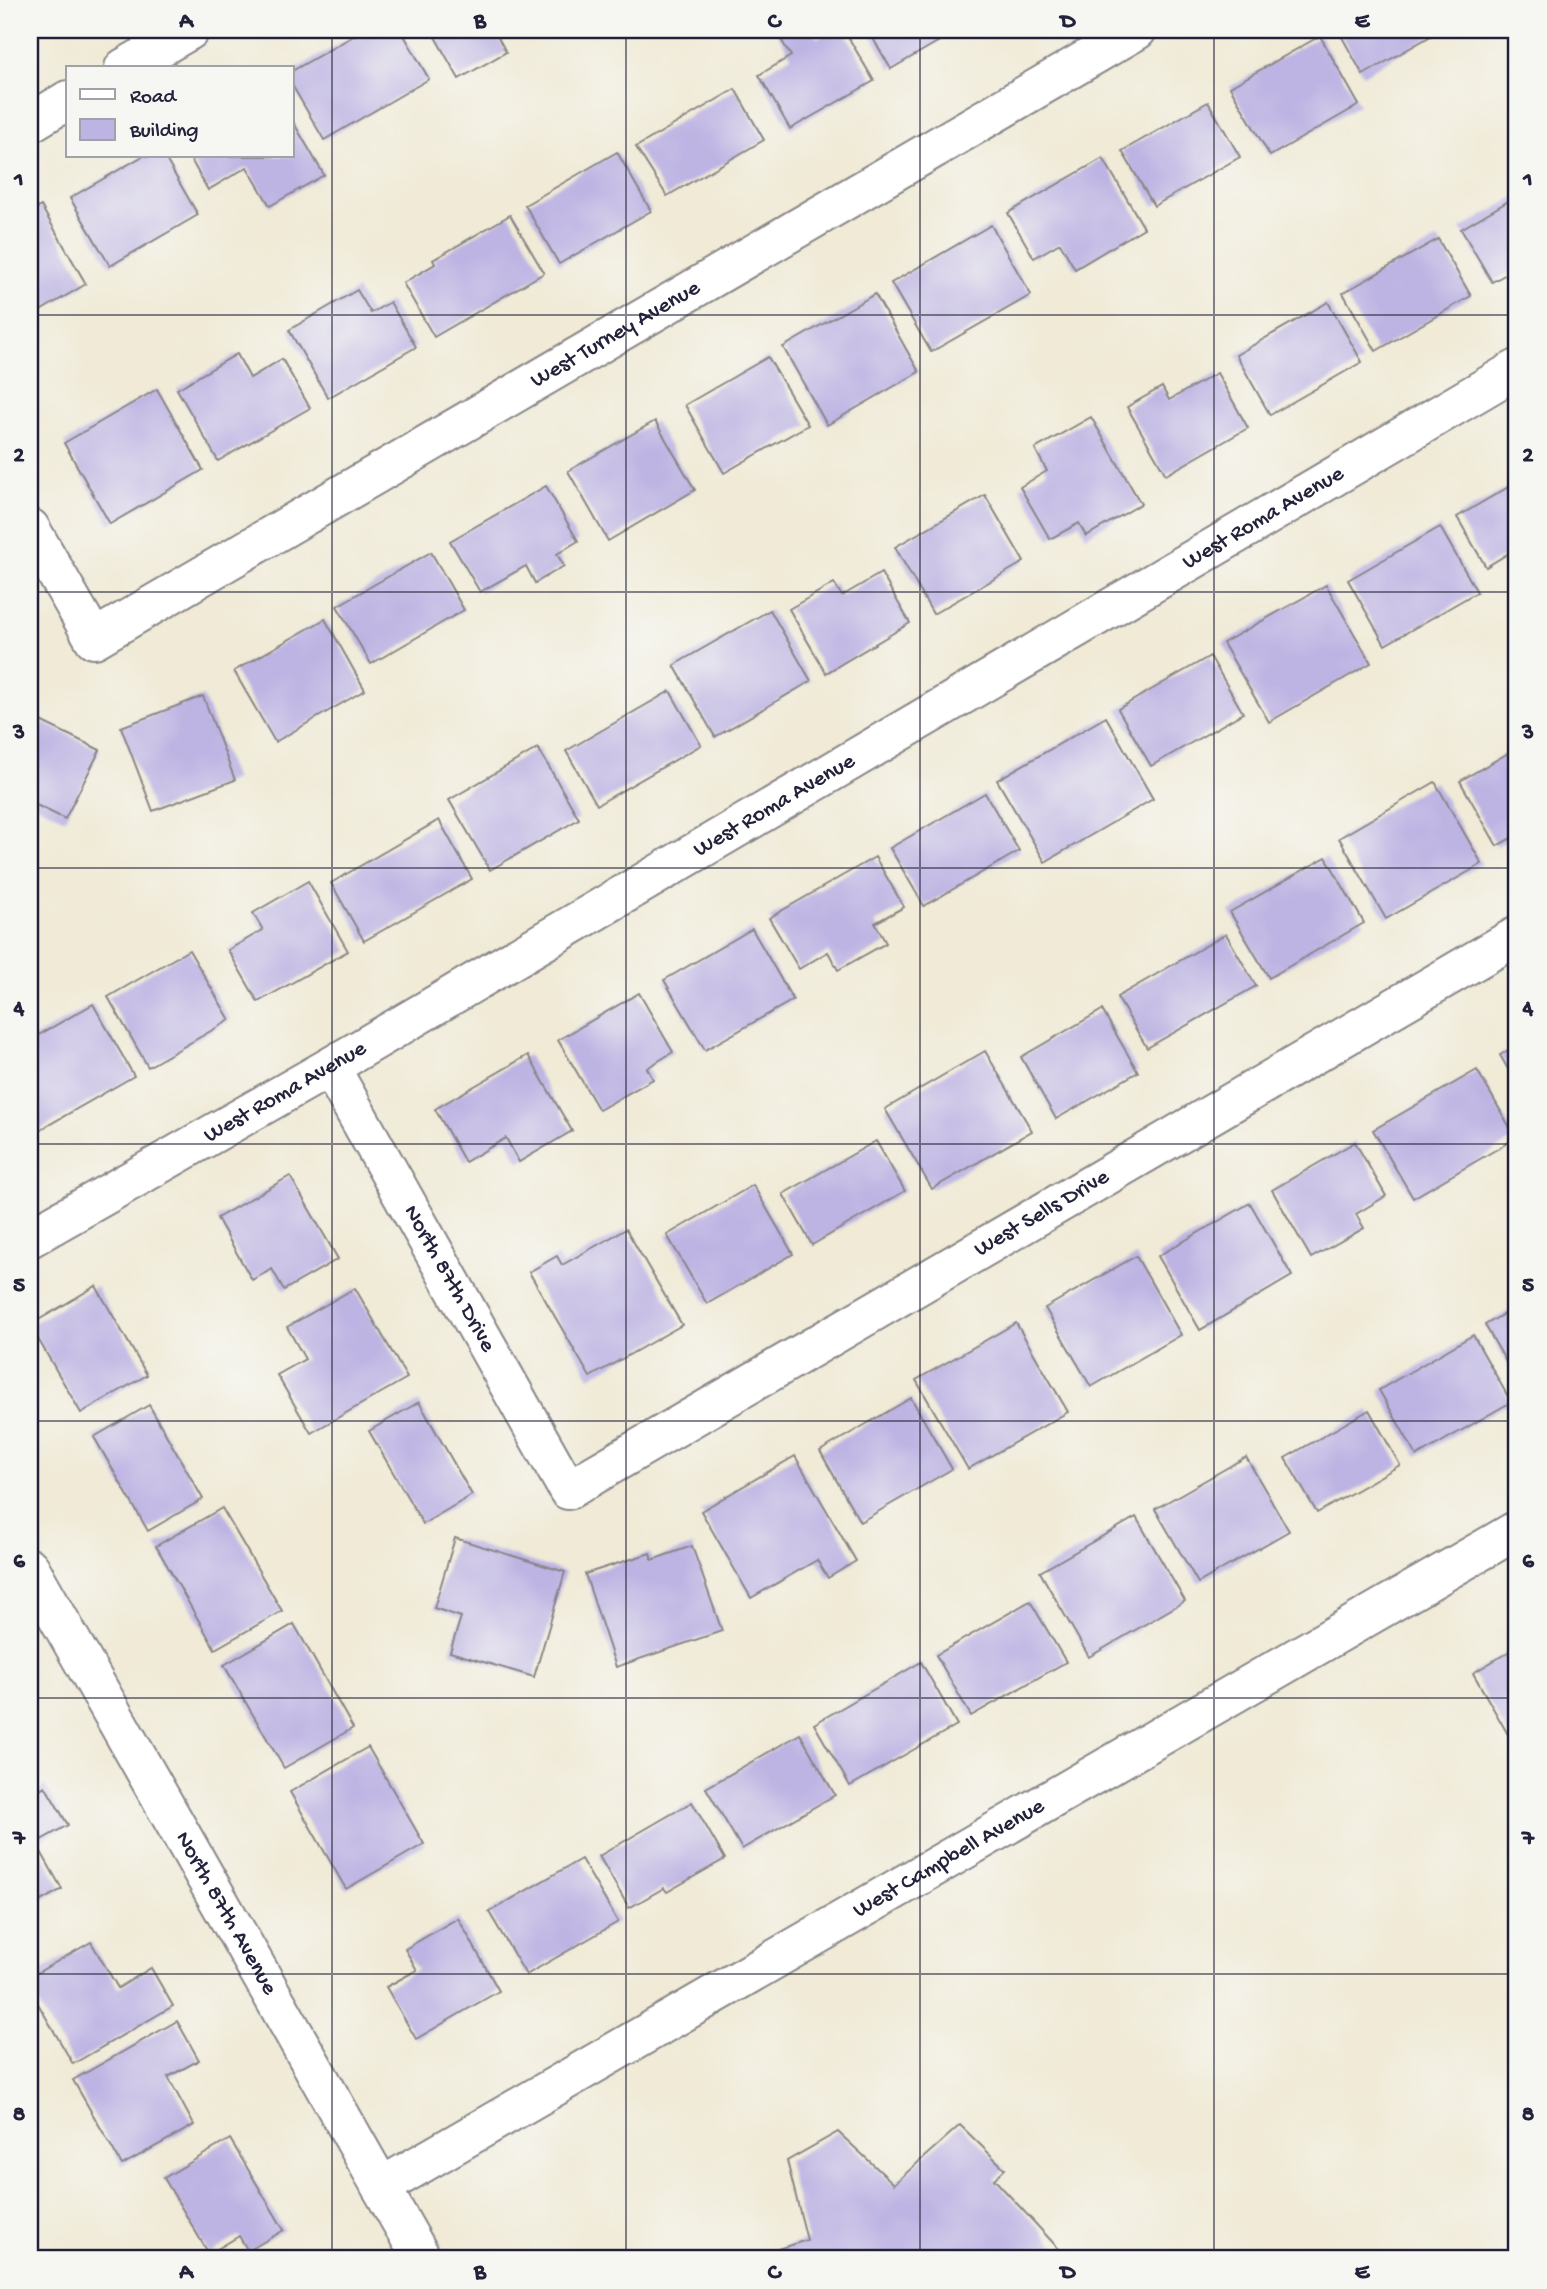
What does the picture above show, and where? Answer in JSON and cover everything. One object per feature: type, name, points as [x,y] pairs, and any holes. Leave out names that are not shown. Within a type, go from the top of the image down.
[{"type":"street","points":[[127,66],[190,30]]},
{"type":"street","name":"West Turney Avenue","points":[[30,528],[94,639],[1136,30]]},
{"type":"street","points":[[30,123],[66,101]]},
{"type":"street","name":"West Roma Avenue","points":[[30,1238],[330,1067],[1517,369]]},
{"type":"street","name":"West Sells Drive","points":[[568,1490],[1517,936]]},
{"type":"street","name":"North 87th Drive","points":[[330,1067],[568,1490]]},
{"type":"street","name":"West Campbell Avenue","points":[[381,2187],[1517,1530]]},
{"type":"street","name":"North 87th Avenue","points":[[30,1568],[422,2259]]},
{"type":"building","points":[[364,30],[401,30],[429,79],[324,140],[294,88],[294,70]]},
{"type":"building","points":[[431,30],[494,30],[506,52],[459,79]]},
{"type":"building","points":[[783,30],[813,30],[818,38],[831,30],[844,30],[874,81],[790,129],[759,75],[791,56],[777,33]]},
{"type":"building","points":[[868,30],[958,30],[891,69]]},
{"type":"building","points":[[1338,30],[1441,30],[1363,75]]},
{"type":"building","points":[[1320,36],[1359,105],[1270,156],[1230,87]]},
{"type":"building","points":[[735,89],[764,140],[667,196],[636,147]]},
{"type":"building","points":[[1208,102],[1240,157],[1154,206],[1122,151]]},
{"type":"building","points":[[294,123],[324,175],[270,206],[247,167],[208,190],[190,158],[294,158]]},
{"type":"building","points":[[617,152],[651,211],[559,264],[525,205]]},
{"type":"building","points":[[140,158],[165,158],[198,215],[110,266],[70,198]]},
{"type":"building","points":[[1103,158],[1144,228],[1075,269],[1060,243],[1034,258],[1008,213]]},
{"type":"building","points":[[1517,196],[1517,268],[1492,282],[1461,229]]},
{"type":"building","points":[[41,206],[86,284],[30,317],[30,212]]},
{"type":"building","points":[[510,215],[544,273],[434,337],[403,283],[435,264],[433,260]]},
{"type":"building","points":[[991,225],[1031,295],[931,352],[891,283]]},
{"type":"building","points":[[1438,239],[1471,296],[1376,351],[1343,293]]},
{"type":"building","points":[[357,290],[371,313],[390,302],[416,347],[328,398],[289,330]]},
{"type":"building","points":[[875,294],[919,372],[827,425],[783,347]]},
{"type":"building","points":[[1328,302],[1362,362],[1270,415],[1236,355]]},
{"type":"building","points":[[237,354],[250,378],[282,359],[310,408],[218,461],[177,389]]},
{"type":"building","points":[[768,357],[808,425],[724,473],[685,405]]},
{"type":"building","points":[[1217,373],[1248,428],[1166,475],[1127,407],[1162,387],[1169,400]]},
{"type":"building","points":[[157,389],[203,470],[110,524],[64,443]]},
{"type":"building","points":[[1091,417],[1141,504],[1086,536],[1079,523],[1050,539],[1020,487],[1047,471],[1035,449]]},
{"type":"building","points":[[655,421],[695,490],[608,541],[568,471]]},
{"type":"building","points":[[1517,482],[1517,556],[1514,550],[1486,567],[1457,517]]},
{"type":"building","points":[[546,486],[578,541],[557,554],[564,566],[535,583],[526,566],[480,592],[450,541]]},
{"type":"building","points":[[985,495],[1024,562],[933,614],[895,547]]},
{"type":"building","points":[[1440,527],[1477,592],[1385,645],[1348,580]]},
{"type":"building","points":[[431,552],[464,610],[371,664],[337,606]]},
{"type":"building","points":[[881,573],[910,623],[826,673],[789,609],[834,583],[842,596]]},
{"type":"building","points":[[1326,585],[1371,663],[1269,722],[1223,643]]},
{"type":"building","points":[[770,610],[811,681],[715,737],[674,665]]},
{"type":"building","points":[[325,619],[365,690],[275,742],[234,671]]},
{"type":"building","points":[[1210,656],[1243,713],[1151,766],[1118,709]]},
{"type":"building","points":[[670,691],[701,745],[597,805],[566,751]]},
{"type":"building","points":[[203,696],[235,780],[153,811],[121,727]]},
{"type":"building","points":[[30,716],[100,750],[65,819],[30,802]]},
{"type":"building","points":[[1106,717],[1153,799],[1045,862],[997,780]]},
{"type":"building","points":[[538,748],[579,819],[490,870],[449,800]]},
{"type":"building","points":[[1517,748],[1517,835],[1497,846],[1460,781]]},
{"type":"building","points":[[1435,782],[1482,864],[1386,919],[1339,838]]},
{"type":"building","points":[[985,793],[1019,851],[924,906],[890,848]]},
{"type":"building","points":[[439,820],[472,879],[364,941],[331,883]]},
{"type":"building","points":[[875,857],[904,907],[875,923],[886,943],[838,970],[828,952],[799,969],[769,918]]},
{"type":"building","points":[[1326,857],[1364,923],[1269,978],[1230,912]]},
{"type":"building","points":[[308,881],[348,951],[258,1002],[228,950],[263,930],[253,913]]},
{"type":"building","points":[[752,929],[793,1000],[705,1050],[664,980]]},
{"type":"building","points":[[1226,934],[1256,986],[1147,1048],[1117,997]]},
{"type":"building","points":[[189,950],[230,1020],[148,1067],[108,997]]},
{"type":"building","points":[[639,993],[673,1052],[647,1068],[653,1079],[599,1110],[558,1040]]},
{"type":"building","points":[[93,1004],[134,1076],[38,1131],[30,1116],[30,1040]]},
{"type":"building","points":[[1102,1010],[1138,1072],[1056,1119],[1021,1057]]},
{"type":"building","points":[[1517,1045],[1517,1085],[1500,1055]]},
{"type":"building","points":[[985,1051],[1032,1131],[932,1189],[885,1109]]},
{"type":"building","points":[[528,1055],[572,1131],[519,1162],[506,1138],[465,1162],[435,1109]]},
{"type":"building","points":[[1477,1070],[1516,1138],[1413,1198],[1373,1130]]},
{"type":"building","points":[[876,1141],[905,1191],[812,1245],[783,1194]]},
{"type":"building","points":[[1355,1142],[1386,1196],[1356,1214],[1364,1228],[1311,1258],[1272,1190]]},
{"type":"building","points":[[290,1176],[338,1259],[284,1290],[272,1269],[252,1280],[217,1218]]},
{"type":"building","points":[[753,1185],[793,1254],[707,1304],[667,1235]]},
{"type":"building","points":[[1250,1203],[1292,1276],[1200,1330],[1158,1256]]},
{"type":"building","points":[[626,1229],[682,1325],[590,1377],[529,1272],[557,1256],[562,1265]]},
{"type":"building","points":[[1136,1256],[1181,1335],[1091,1387],[1045,1308]]},
{"type":"building","points":[[96,1286],[147,1375],[81,1413],[30,1325]]},
{"type":"building","points":[[355,1288],[407,1378],[311,1433],[277,1375],[305,1359],[287,1327]]},
{"type":"building","points":[[1517,1306],[1517,1381],[1485,1325]]},
{"type":"building","points":[[1016,1323],[1068,1412],[968,1469],[916,1380]]},
{"type":"building","points":[[1473,1335],[1511,1402],[1417,1456],[1379,1390]]},
{"type":"building","points":[[911,1398],[952,1469],[860,1522],[820,1451]]},
{"type":"building","points":[[419,1402],[472,1495],[423,1524],[369,1431]]},
{"type":"building","points":[[149,1405],[203,1499],[148,1531],[94,1437]]},
{"type":"building","points":[[1369,1410],[1400,1465],[1317,1513],[1285,1458]]},
{"type":"building","points":[[795,1456],[856,1561],[828,1578],[817,1560],[751,1598],[701,1511]]},
{"type":"building","points":[[1246,1457],[1289,1531],[1198,1583],[1155,1509]]},
{"type":"building","points":[[222,1508],[282,1611],[215,1649],[156,1546]]},
{"type":"building","points":[[1136,1517],[1185,1601],[1089,1657],[1040,1572]]},
{"type":"building","points":[[455,1538],[565,1572],[534,1677],[450,1652],[461,1617],[434,1608]]},
{"type":"building","points":[[692,1546],[722,1631],[616,1667],[585,1574],[650,1553],[652,1560]]},
{"type":"building","points":[[1030,1601],[1066,1662],[971,1716],[936,1655]]},
{"type":"building","points":[[294,1624],[353,1728],[284,1768],[224,1665]]},
{"type":"building","points":[[1517,1647],[1517,1734],[1510,1738],[1473,1673]]},
{"type":"building","points":[[921,1662],[957,1725],[850,1786],[814,1724]]},
{"type":"building","points":[[800,1734],[835,1795],[742,1849],[706,1788]]},
{"type":"building","points":[[368,1747],[424,1844],[346,1889],[290,1792]]},
{"type":"building","points":[[45,1786],[68,1825],[36,1843],[62,1889],[30,1907],[30,1795]]},
{"type":"building","points":[[692,1802],[725,1859],[667,1892],[664,1888],[629,1908],[599,1856]]},
{"type":"building","points":[[581,1859],[618,1922],[526,1975],[489,1912]]},
{"type":"building","points":[[458,1918],[499,1991],[416,2039],[386,1987],[417,1970],[405,1949]]},
{"type":"building","points":[[91,1942],[118,1988],[151,1968],[173,2006],[73,2064],[30,1990],[30,1977]]},
{"type":"building","points":[[177,2021],[199,2060],[168,2077],[194,2125],[122,2165],[73,2080]]},
{"type":"building","points":[[960,2125],[1005,2169],[994,2179],[1058,2248],[1061,2259],[745,2259],[807,2240],[787,2161],[838,2132],[894,2184]]},
{"type":"building","points":[[230,2139],[284,2230],[248,2251],[239,2236],[209,2254],[164,2178]]}]
